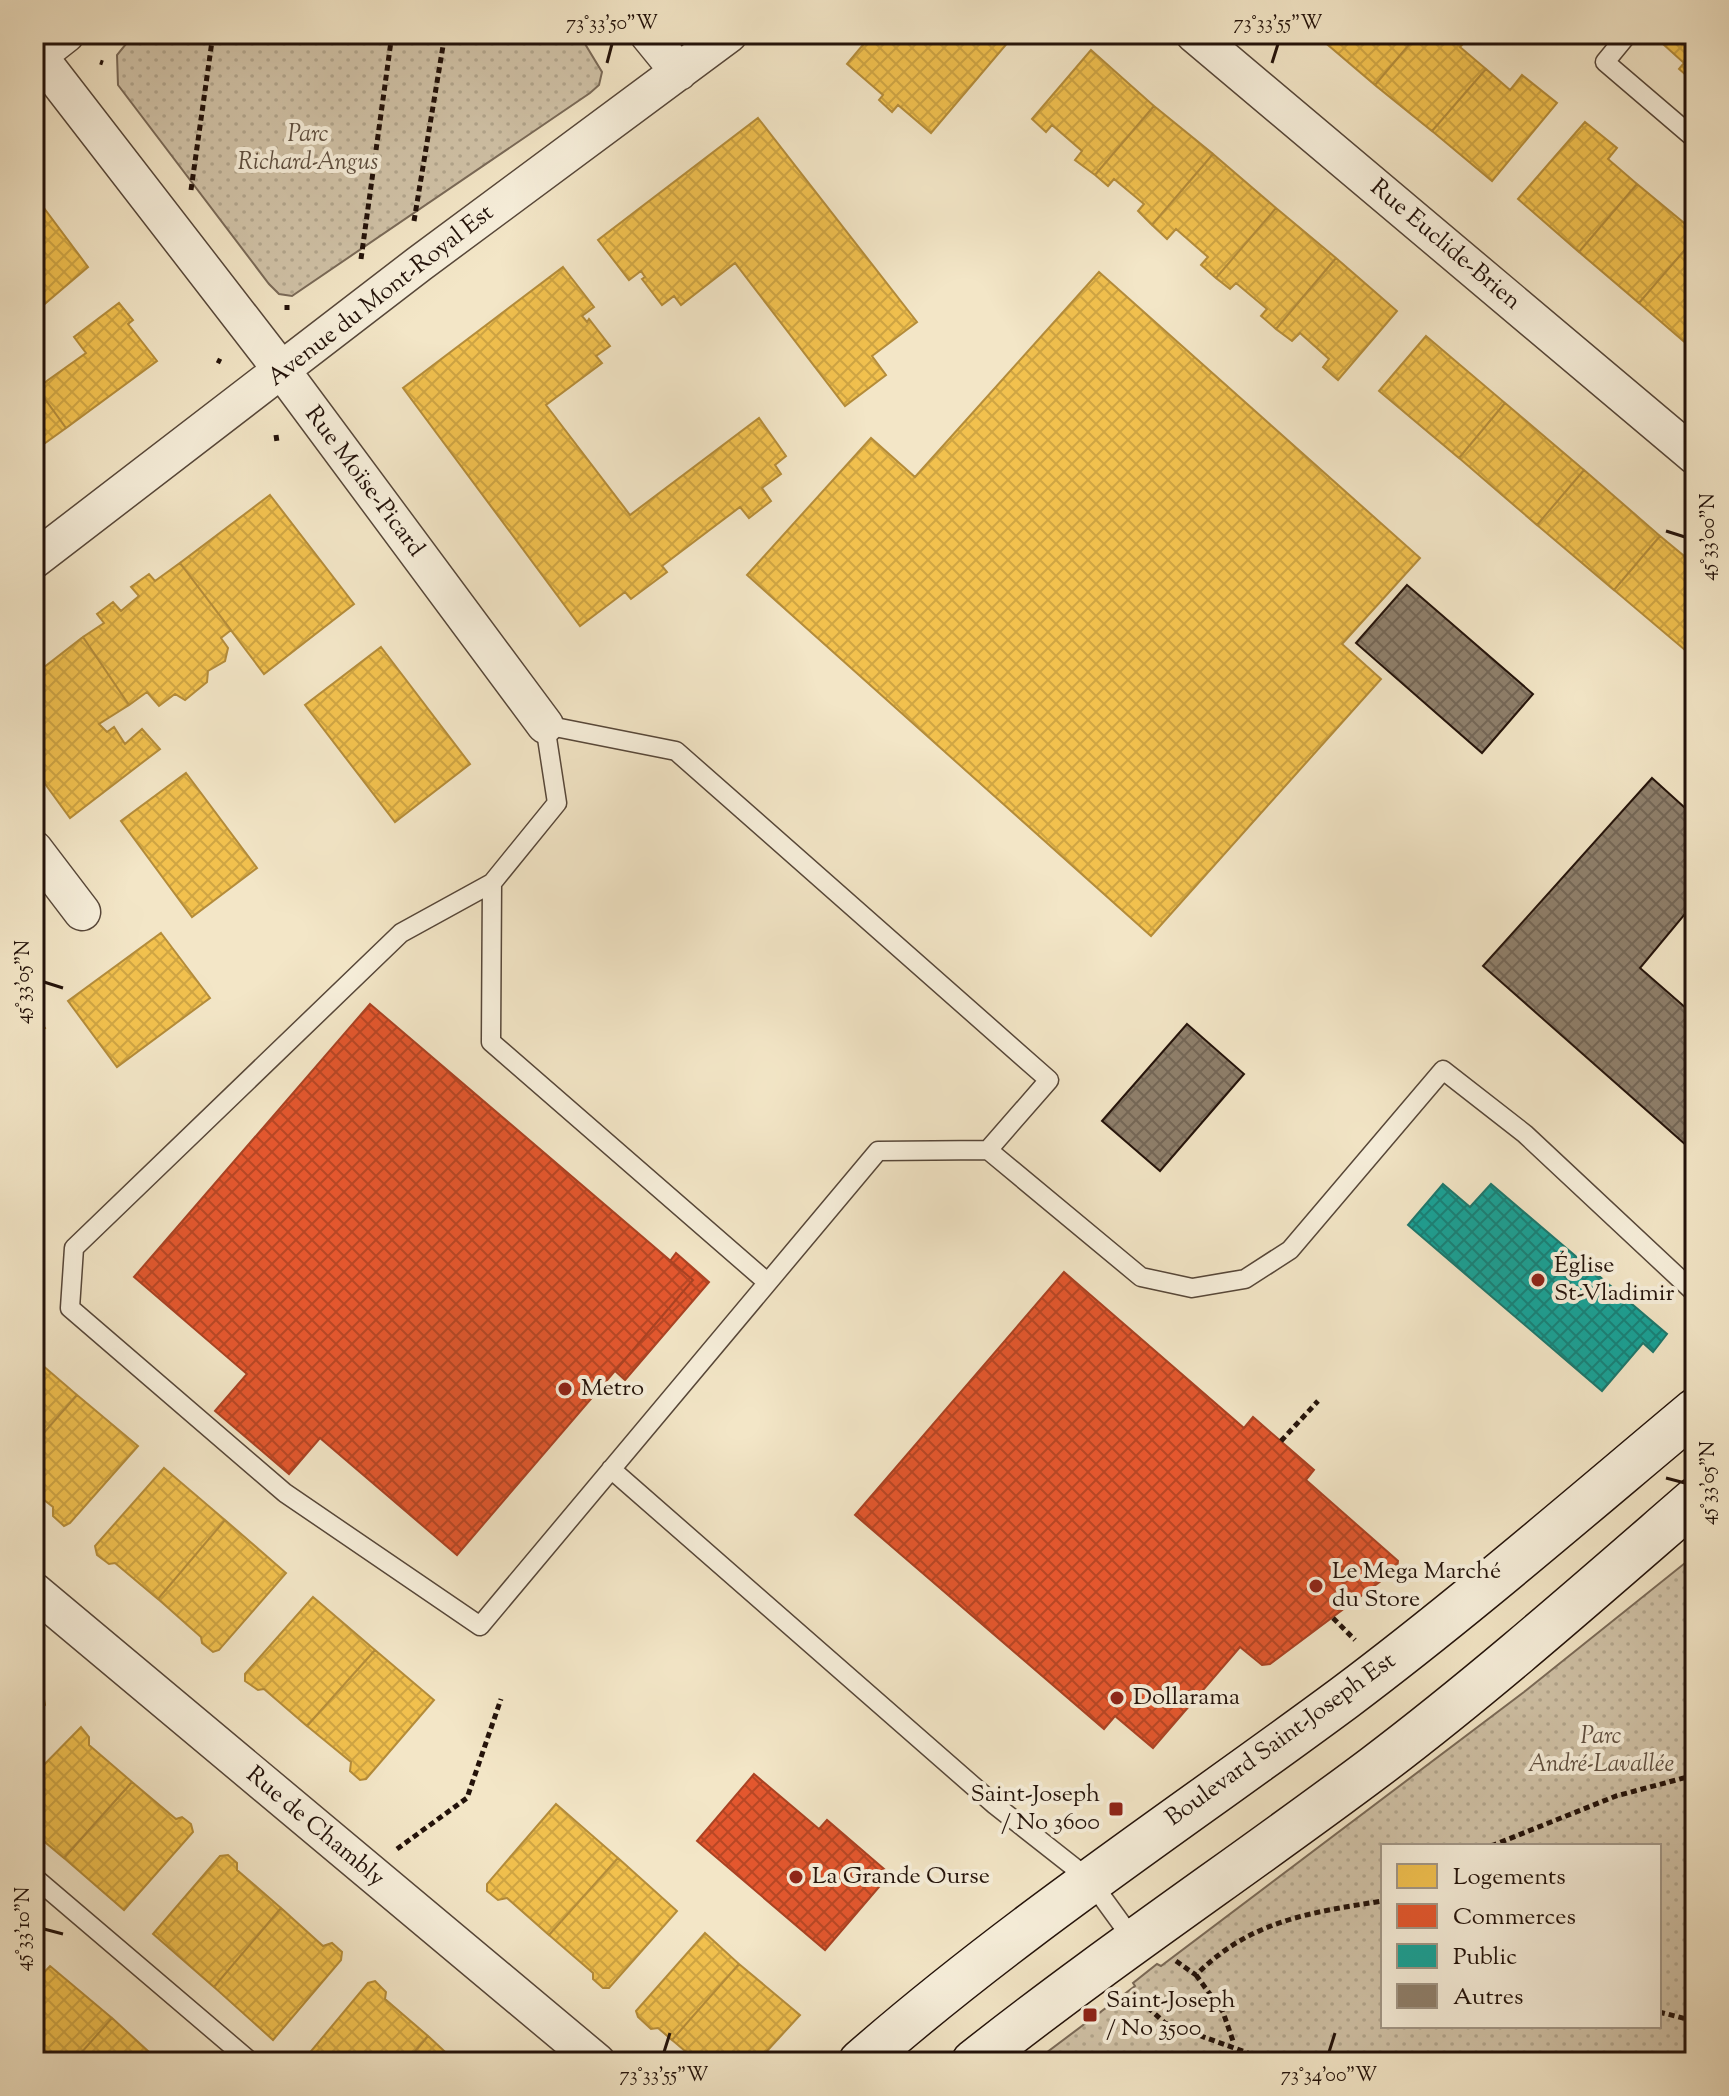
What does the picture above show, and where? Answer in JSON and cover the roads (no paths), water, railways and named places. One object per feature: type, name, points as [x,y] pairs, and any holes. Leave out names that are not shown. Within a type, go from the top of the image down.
[{"type":"main road","name":"Boulevard Saint-Joseph Est","points":[[861,2062],[1089,1879],[1356,1688],[1489,1584],[1695,1411]]},
{"type":"main road","points":[[974,2062],[1134,1941],[1376,1767],[1550,1626],[1695,1500]]},
{"type":"street","points":[[648,34],[679,72]]},
{"type":"street","name":"Avenue du Mont-Royal Est","points":[[34,560],[283,372],[419,264],[729,34]]},
{"type":"street","name":"Rue Euclide-Brien","points":[[1194,34],[1695,456]]},
{"type":"street","name":"Rue Moïse-Picard","points":[[43,50],[545,725]]},
{"type":"street","points":[[34,849],[82,912]]},
{"type":"street","name":"Rue de Chambly","points":[[34,1591],[597,2062]]},
{"type":"lane","points":[[1628,34],[1605,62],[1695,139]]},
{"type":"lane","points":[[988,1150],[1049,1080],[676,751],[545,725],[557,803],[492,883],[401,933],[74,1248],[70,1308],[285,1493],[480,1626],[878,1151],[988,1150],[1141,1277],[1192,1288],[1245,1279],[1290,1250],[1443,1070],[1525,1134],[1695,1293]]},
{"type":"lane","points":[[492,883],[491,1042],[767,1282]]},
{"type":"lane","points":[[611,1469],[995,1805],[1089,1879],[1134,1941]]},
{"type":"lane","points":[[34,1877],[251,2062]]},
{"type":"place","name":"Église St-Vladimir","points":[[1538,1280]]},
{"type":"place","name":"Metro","points":[[565,1389]]},
{"type":"place","name":"Le Mega Marché du Store","points":[[1316,1586]]},
{"type":"place","name":"Dollarama","points":[[1117,1698]]},
{"type":"place","name":"Saint-Joseph / No 3600","points":[[1116,1809]]},
{"type":"place","name":"La Grande Ourse","points":[[796,1877]]},
{"type":"place","name":"Saint-Joseph / No 3500","points":[[1090,2015]]},
{"type":"park label","name":"Parc Richard-Angus","points":[[308,149]]},
{"type":"park label","name":"Parc André-Lavallée","points":[[1601,1751]]}]
